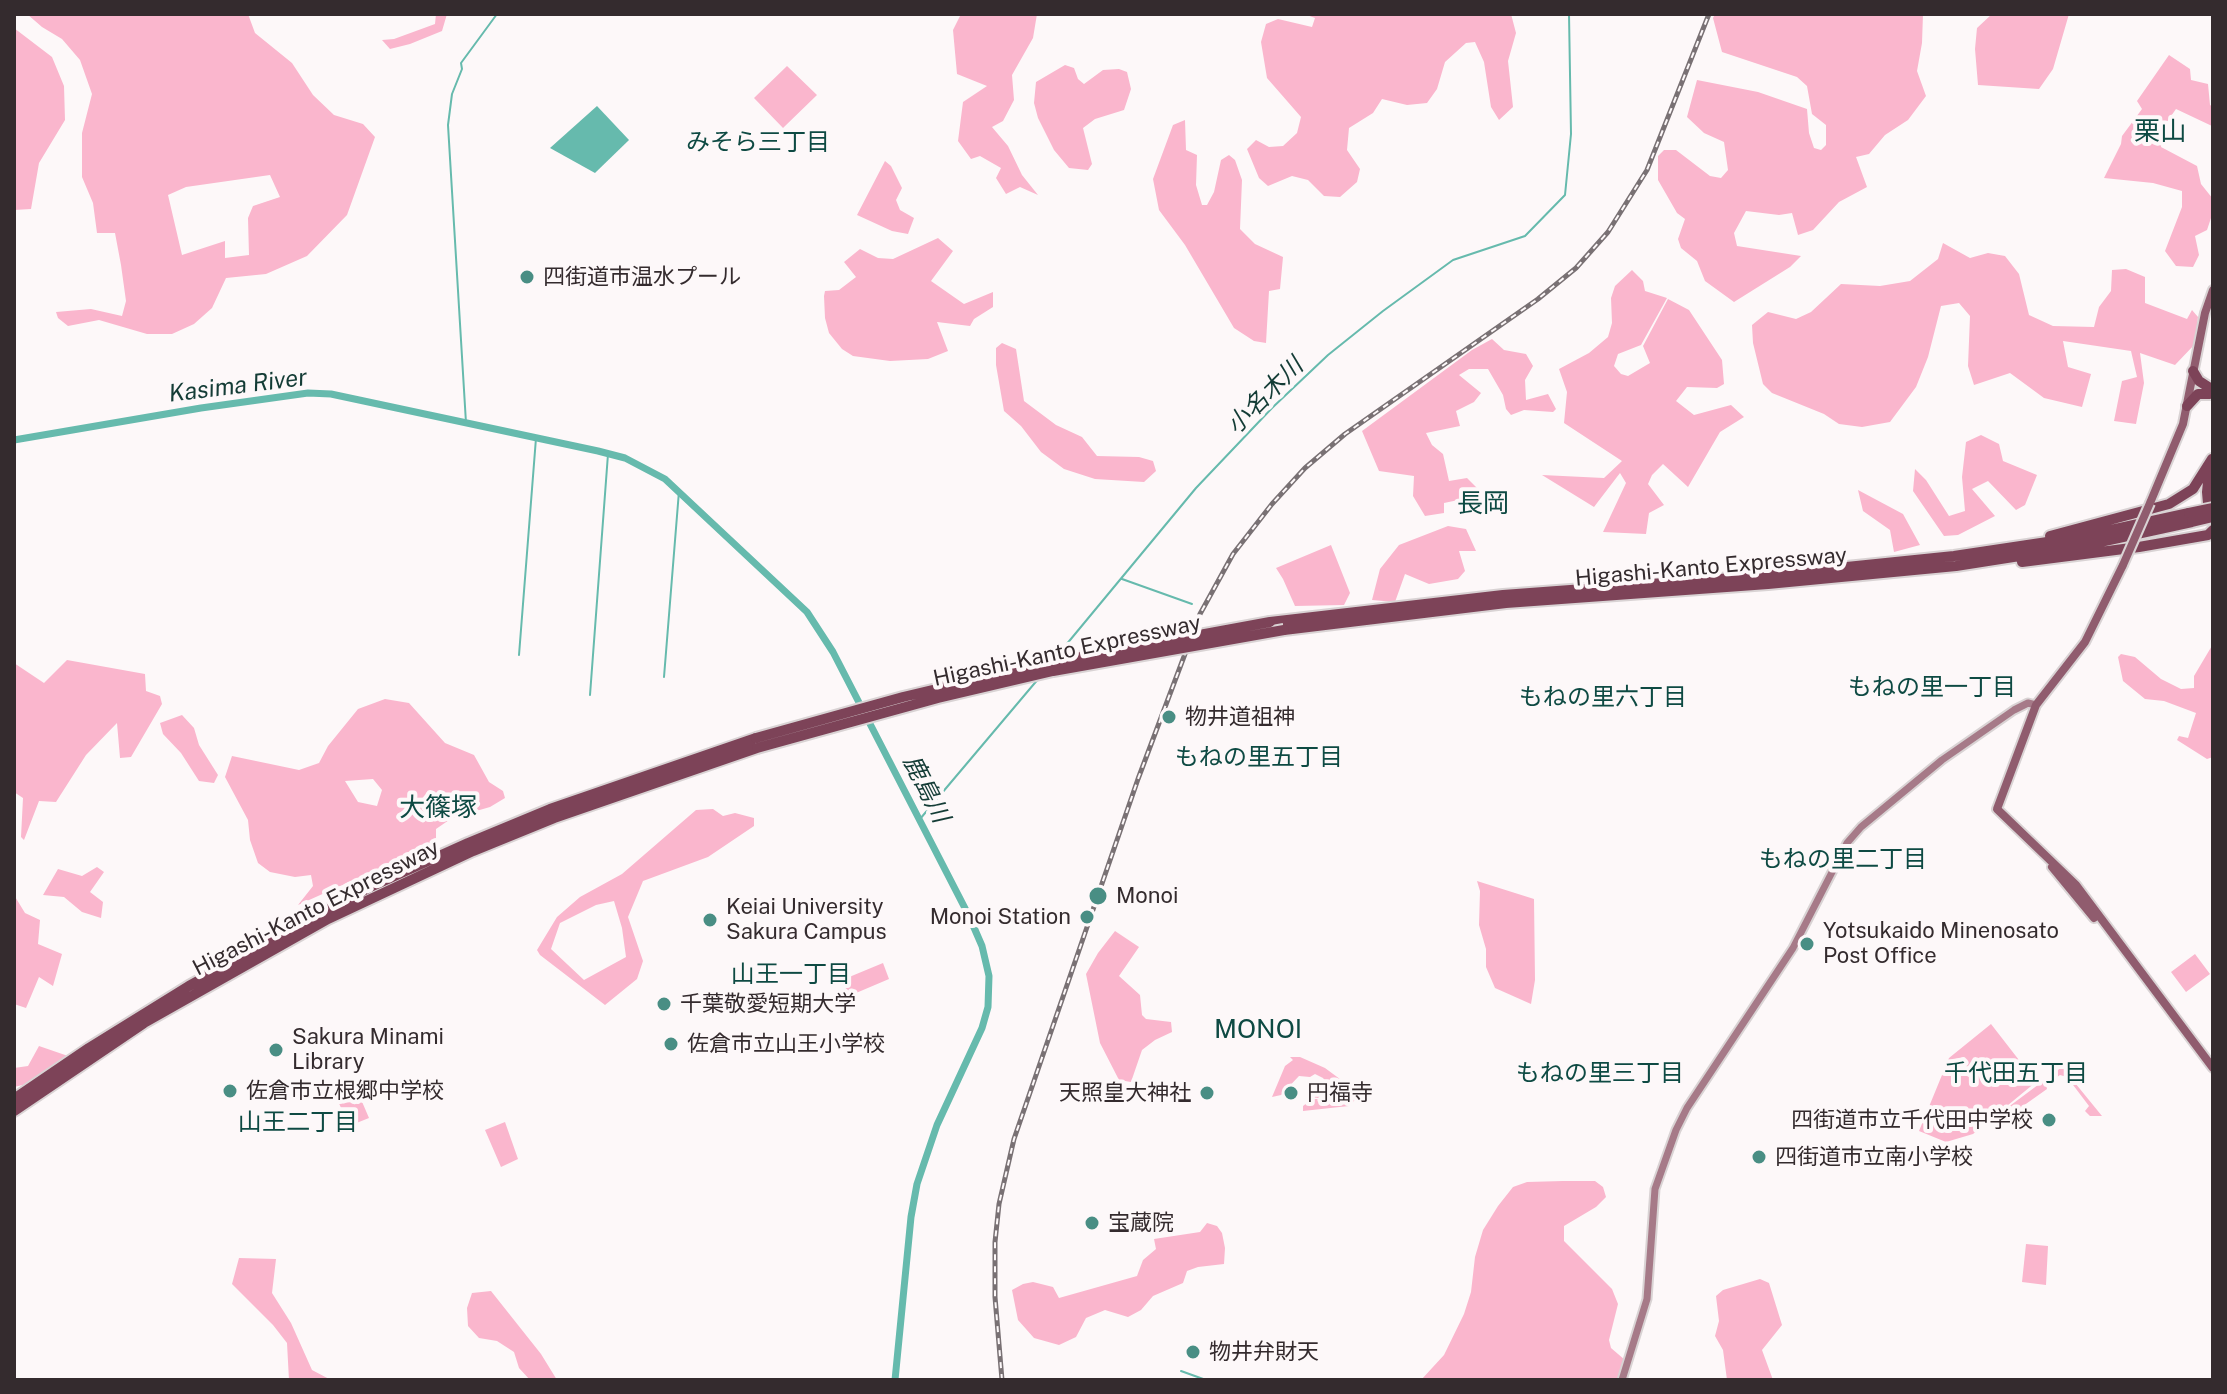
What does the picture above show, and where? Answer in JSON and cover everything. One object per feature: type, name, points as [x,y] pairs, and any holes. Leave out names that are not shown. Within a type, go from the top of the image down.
[{"type":"highway","points":[[2187,406],[2202,386]]},
{"type":"highway","points":[[1955,561],[2044,561],[2208,535],[2213,529],[2207,492],[2212,456]]},
{"type":"highway","points":[[1955,561],[2169,504],[2193,489],[2212,456]]},
{"type":"highway","points":[[2213,486],[2213,494]]},
{"type":"highway","name":"Higashi-Kanto Expressway","points":[[2190,518],[2213,508]]},
{"type":"highway","name":"Higashi-Kanto Expressway","points":[[14,1111],[144,1023],[281,944],[342,913],[473,851],[756,743],[1053,671],[1284,630],[1506,603],[1955,561],[2190,518],[2213,517]]},
{"type":"highway","name":"Higashi-Kanto Expressway","points":[[14,1099],[189,986],[368,888],[550,809],[903,697],[1042,664],[1270,622],[1490,596],[1902,567]]},
{"type":"main road","points":[[2213,290],[2205,313],[2202,386],[2187,406],[2180,433],[2150,503],[2085,642],[2036,705],[1997,809],[2076,885],[2213,1068]]},
{"type":"main road","points":[[1622,1380],[1647,1296],[1655,1189],[1676,1130],[1687,1108],[1793,948],[1847,843],[1861,827],[1942,760],[2014,710],[2028,703],[2036,705]]},
{"type":"main road","points":[[2046,856],[2213,1077]]},
{"type":"shaded area","points":[[27,14],[248,14],[255,33],[292,63],[313,95],[334,115],[363,124],[375,137],[347,215],[307,256],[266,274],[226,278],[212,308],[194,324],[172,334],[147,334],[99,320],[68,326],[56,312],[91,309],[122,316],[126,301],[115,233],[97,233],[93,203],[82,177],[82,133],[92,94],[80,60],[62,39]],"holes":[[[270,175],[280,197],[253,206],[248,218],[249,255],[225,258],[225,241],[182,255],[168,195],[186,187]]]},
{"type":"shaded area","points":[[436,14],[447,14],[442,31],[390,49],[382,40],[394,39],[435,24]]},
{"type":"shaded area","points":[[961,14],[1037,14],[1033,38],[1012,75],[1014,100],[1003,121],[992,127],[1008,146],[1022,175],[1038,195],[1020,187],[1006,194],[996,178],[1001,168],[980,156],[971,159],[958,141],[963,102],[987,86],[957,74],[953,30]]},
{"type":"shaded area","points":[[1304,14],[1511,14],[1516,33],[1508,61],[1513,107],[1499,120],[1491,107],[1484,62],[1475,42],[1466,43],[1445,62],[1437,89],[1427,103],[1407,105],[1382,99],[1373,113],[1349,128],[1347,150],[1360,169],[1357,182],[1340,197],[1324,196],[1308,180],[1292,176],[1268,186],[1259,178],[1247,149],[1256,140],[1269,147],[1283,146],[1297,133],[1301,117],[1267,78],[1261,42],[1266,24],[1278,19],[1312,27],[1315,18]]},
{"type":"shaded area","points":[[1715,14],[1923,14],[1917,71],[1926,96],[1908,120],[1885,135],[1869,154],[1856,157],[1867,187],[1839,202],[1813,230],[1798,235],[1792,213],[1779,215],[1746,211],[1734,233],[1737,246],[1801,256],[1790,267],[1734,302],[1705,281],[1697,261],[1681,248],[1678,239],[1685,219],[1677,213],[1658,180],[1658,156],[1664,150],[1676,150],[1710,176],[1721,178],[1728,170],[1724,142],[1704,133],[1687,117],[1697,80],[1758,92],[1807,109],[1814,148],[1821,150],[1826,145],[1826,125],[1812,114],[1807,86],[1797,77],[1722,52],[1713,18]]},
{"type":"shaded area","points":[[1992,14],[2069,14],[2053,69],[2039,89],[1978,85],[1977,28]]},
{"type":"shaded area","points":[[14,28],[52,57],[64,86],[65,120],[39,163],[31,209],[14,210]]},
{"type":"shaded area","points":[[2169,55],[2190,69],[2191,80],[2208,84],[2210,105],[2213,107],[2212,126],[2176,109],[2164,126],[2161,147],[2197,166],[2201,184],[2213,199],[2207,230],[2195,236],[2199,255],[2193,267],[2176,266],[2165,251],[2182,207],[2182,191],[2153,183],[2104,178],[2122,136],[2142,109],[2137,101]]},
{"type":"shaded area","points":[[1065,65],[1074,68],[1078,79],[1084,84],[1103,70],[1119,69],[1127,72],[1131,89],[1124,110],[1095,119],[1083,128],[1092,164],[1088,170],[1069,168],[1054,150],[1034,103],[1036,82]]},
{"type":"shaded area","points":[[787,66],[817,95],[783,128],[754,98]]},
{"type":"shaded area","points":[[597,106],[629,140],[595,173],[550,148]]},
{"type":"shaded area","points":[[1185,120],[1186,150],[1197,155],[1196,185],[1202,205],[1207,205],[1214,192],[1221,160],[1229,155],[1235,160],[1242,180],[1240,229],[1255,244],[1283,257],[1280,289],[1269,291],[1266,343],[1254,341],[1234,328],[1185,245],[1159,210],[1153,179],[1173,125]]},
{"type":"shaded area","points":[[885,161],[891,166],[902,188],[896,200],[900,210],[914,218],[908,234],[892,231],[857,215]]},
{"type":"shaded area","points":[[938,238],[953,251],[931,281],[964,304],[993,292],[993,307],[974,319],[970,326],[937,322],[948,351],[928,359],[890,361],[853,356],[842,349],[829,333],[824,296],[825,291],[839,290],[856,277],[844,262],[860,249],[878,258],[893,259]]},
{"type":"shaded area","points":[[1943,243],[1970,258],[1988,253],[2005,256],[2019,274],[2029,315],[2053,326],[2094,327],[2099,307],[2111,291],[2112,270],[2126,269],[2145,277],[2145,303],[2187,319],[2192,310],[2198,317],[2195,344],[2175,365],[2140,353],[2144,383],[2136,424],[2114,421],[2122,381],[2137,377],[2131,351],[2063,341],[2068,367],[2091,374],[2082,407],[2044,398],[2010,373],[1974,385],[1968,366],[1970,316],[1959,303],[1941,306],[1928,357],[1916,387],[1890,422],[1862,427],[1839,424],[1824,414],[1772,393],[1763,384],[1752,325],[1768,312],[1796,319],[1811,312],[1841,284],[1880,286],[1910,281],[1938,259]]},
{"type":"shaded area","points":[[1632,270],[1643,281],[1645,291],[1667,298],[1641,345],[1618,354],[1614,366],[1621,374],[1628,376],[1650,363],[1643,346],[1668,299],[1689,310],[1722,360],[1724,384],[1717,388],[1687,387],[1676,401],[1694,415],[1731,405],[1744,417],[1720,432],[1688,487],[1663,464],[1652,475],[1648,484],[1664,505],[1649,513],[1646,534],[1603,532],[1626,483],[1620,473],[1594,507],[1542,475],[1604,478],[1622,461],[1564,423],[1567,392],[1559,369],[1589,353],[1608,337],[1615,286]]},
{"type":"shaded area","points":[[1492,339],[1504,350],[1526,354],[1533,366],[1525,380],[1526,400],[1548,394],[1556,409],[1553,412],[1524,410],[1511,415],[1488,369],[1469,369],[1459,375],[1481,393],[1474,402],[1456,411],[1460,426],[1426,433],[1432,445],[1443,454],[1449,481],[1467,478],[1484,495],[1489,511],[1469,512],[1468,498],[1444,503],[1444,513],[1425,516],[1413,496],[1414,476],[1379,471],[1362,431],[1472,350]]},
{"type":"shaded area","points":[[1002,343],[1016,349],[1024,401],[1056,425],[1082,437],[1097,456],[1139,457],[1153,461],[1156,471],[1144,482],[1095,479],[1064,469],[1041,452],[1021,426],[1004,411],[996,365],[996,348]]},
{"type":"shaded area","points":[[1981,435],[1999,444],[2003,461],[2037,475],[2025,505],[2016,510],[1988,481],[1972,489],[1995,516],[1958,535],[1944,536],[1913,491],[1915,469],[1926,480],[1949,516],[1965,511],[1962,477],[1966,442]]},
{"type":"shaded area","points":[[1858,490],[1903,514],[1920,545],[1894,552],[1890,530],[1863,511]]},
{"type":"shaded area","points":[[1448,526],[1466,529],[1476,551],[1459,551],[1465,571],[1458,579],[1429,584],[1405,574],[1395,602],[1372,600],[1380,569],[1399,545]]},
{"type":"shaded area","points":[[1331,545],[1350,593],[1344,605],[1295,606],[1276,568]]},
{"type":"shaded area","points":[[2213,644],[2213,757],[2207,759],[2177,740],[2179,736],[2188,738],[2196,713],[2164,701],[2145,699],[2123,681],[2118,657],[2121,654],[2135,657],[2161,679],[2181,689],[2194,688],[2194,676]]},
{"type":"shaded area","points":[[67,660],[145,674],[146,691],[160,696],[162,704],[131,757],[120,758],[117,723],[86,755],[56,802],[39,801],[24,840],[21,837],[23,798],[14,792],[14,663],[44,683]]},
{"type":"shaded area","points":[[385,699],[409,703],[445,743],[474,755],[489,782],[503,791],[505,798],[490,807],[452,818],[436,829],[436,843],[298,905],[313,886],[311,875],[295,877],[270,872],[258,863],[250,840],[248,820],[225,777],[232,756],[299,770],[319,763],[328,746],[358,709]],"holes":[[[373,779],[382,790],[377,806],[358,802],[345,781]]]},
{"type":"shaded area","points":[[182,715],[194,728],[199,745],[218,775],[214,783],[199,781],[181,753],[163,734],[160,723]]},
{"type":"shaded area","points":[[713,809],[723,816],[735,813],[754,818],[754,826],[708,857],[643,881],[628,917],[643,961],[637,979],[605,1005],[537,950],[557,917],[580,897],[622,874],[696,810]],"holes":[[[614,901],[626,957],[584,980],[551,949],[560,923],[596,905]]]},
{"type":"shaded area","points":[[97,867],[104,872],[90,892],[103,902],[101,918],[82,912],[64,897],[43,895],[58,869],[82,876]]},
{"type":"shaded area","points":[[1477,881],[1534,899],[1535,980],[1531,1004],[1495,988],[1486,967],[1486,949],[1479,925],[1480,891]]},
{"type":"shaded area","points":[[14,895],[25,913],[40,920],[38,944],[62,954],[53,986],[39,977],[26,1008],[14,1004]]},
{"type":"shaded area","points":[[1115,931],[1139,947],[1119,976],[1140,995],[1142,1015],[1146,1019],[1171,1022],[1172,1032],[1142,1050],[1131,1082],[1119,1080],[1100,1043],[1086,974]]},
{"type":"shaded area","points":[[2195,954],[2210,974],[2186,992],[2171,972]]},
{"type":"shaded area","points":[[883,963],[889,979],[849,996],[842,980]]},
{"type":"shaded area","points":[[1991,1024],[2036,1082],[1973,1134],[1946,1142],[1919,1131],[1949,1058]]},
{"type":"shaded area","points":[[39,1046],[68,1056],[27,1084],[14,1087],[14,1068],[28,1066]]},
{"type":"shaded area","points":[[1290,1057],[1300,1057],[1325,1068],[1348,1085],[1356,1099],[1349,1106],[1303,1111],[1303,1106],[1312,1099],[1326,1099],[1310,1097],[1312,1080],[1320,1081],[1327,1087],[1326,1095],[1329,1086],[1315,1074],[1299,1076],[1281,1095],[1272,1097],[1285,1066],[1293,1060]]},
{"type":"shaded area","points":[[2062,1067],[2102,1116],[2090,1116],[2085,1111],[2089,1106],[2067,1077],[2060,1075],[2046,1085],[2047,1089],[2016,1111],[2007,1108]]},
{"type":"shaded area","points":[[354,1083],[369,1118],[349,1126],[334,1092]]},
{"type":"shaded area","points":[[505,1122],[518,1159],[501,1167],[485,1130]]},
{"type":"shaded area","points":[[1595,1181],[1603,1187],[1606,1197],[1596,1207],[1564,1226],[1564,1241],[1612,1289],[1618,1304],[1609,1340],[1611,1348],[1630,1369],[1627,1380],[1421,1380],[1444,1355],[1464,1314],[1483,1230],[1513,1187],[1527,1182]]},
{"type":"shaded area","points":[[1207,1223],[1217,1226],[1222,1233],[1224,1264],[1187,1271],[1183,1283],[1153,1296],[1141,1310],[1128,1317],[1105,1310],[1086,1318],[1076,1337],[1059,1345],[1034,1338],[1018,1320],[1012,1290],[1023,1284],[1033,1282],[1053,1287],[1059,1298],[1137,1276],[1143,1260],[1156,1249],[1154,1239],[1200,1232]]},
{"type":"shaded area","points":[[2026,1244],[2048,1246],[2046,1285],[2022,1282]]},
{"type":"shaded area","points":[[239,1258],[276,1259],[272,1293],[291,1323],[312,1370],[331,1380],[289,1380],[287,1343],[232,1284]]},
{"type":"shaded area","points":[[1760,1279],[1769,1283],[1782,1325],[1762,1350],[1773,1380],[1727,1380],[1723,1350],[1715,1336],[1719,1321],[1716,1296],[1723,1290]]},
{"type":"shaded area","points":[[491,1291],[541,1354],[557,1380],[530,1380],[519,1368],[514,1352],[497,1341],[479,1338],[468,1326],[467,1308],[472,1293]]},
{"type":"waterway","points":[[466,423],[448,125],[452,94],[462,69],[461,63],[497,14]]},
{"type":"waterway","name":"小名木川","points":[[1056,657],[1196,488],[1272,408],[1328,355],[1453,260],[1525,236],[1565,195],[1571,134],[1569,14]]},
{"type":"waterway","name":"鹿島川","points":[[14,440],[308,393],[331,394],[598,451],[625,458],[665,479],[807,612],[833,652],[969,916],[982,946],[989,976],[988,1007],[982,1028],[937,1125],[917,1184],[895,1380]]},
{"type":"waterway","points":[[519,655],[536,438]]},
{"type":"waterway","points":[[590,695],[608,454]]},
{"type":"waterway","points":[[664,677],[679,491]]},
{"type":"waterway","points":[[1122,579],[1192,604]]},
{"type":"waterway","name":"小名木川","points":[[920,819],[1039,678]]},
{"type":"waterway","points":[[1181,1371],[1206,1380]]},
{"type":"railway","points":[[1002,1380],[995,1297],[995,1242],[999,1204],[1014,1139],[1138,779],[1200,614],[1233,554],[1305,468],[1345,434],[1538,299],[1576,268],[1608,232],[1647,170],[1709,14]]},
{"type":"place","name":"四街道市温水プール","points":[[527,277]]},
{"type":"place","name":"物井道祖神","points":[[1169,717]]},
{"type":"place","name":"Monoi","points":[[1098,896]]},
{"type":"place","name":"Monoi Station","points":[[1087,917]]},
{"type":"place","name":"Keiai University Sakura Campus","points":[[710,920]]},
{"type":"place","name":"Yotsukaido Minenosato Post Office","points":[[1807,944]]},
{"type":"place","name":"千葉敬愛短期大学","points":[[664,1004]]},
{"type":"place","name":"佐倉市立山王小学校","points":[[671,1044]]},
{"type":"place","name":"Sakura Minami Library","points":[[276,1050]]},
{"type":"place","name":"佐倉市立根郷中学校","points":[[230,1091]]},
{"type":"place","name":"天照皇大神社","points":[[1207,1093]]},
{"type":"place","name":"円福寺","points":[[1291,1093]]},
{"type":"place","name":"四街道市立千代田中学校","points":[[2049,1120]]},
{"type":"place","name":"四街道市立南小学校","points":[[1759,1157]]},
{"type":"place","name":"宝蔵院","points":[[1092,1223]]},
{"type":"place","name":"物井弁財天","points":[[1193,1352]]},
{"type":"district","name":"栗山","points":[[2160,132]]},
{"type":"district","name":"みそら三丁目","points":[[758,143]]},
{"type":"district","name":"長岡","points":[[1483,504]]},
{"type":"district","name":"もねの里一丁目","points":[[1932,688]]},
{"type":"district","name":"もねの里六丁目","points":[[1603,698]]},
{"type":"district","name":"もねの里五丁目","points":[[1259,758]]},
{"type":"district","name":"大篠塚","points":[[438,808]]},
{"type":"district","name":"もねの里二丁目","points":[[1843,860]]},
{"type":"district","name":"山王一丁目","points":[[791,975]]},
{"type":"district","name":"MONOI","points":[[1258,1030]]},
{"type":"district","name":"もねの里三丁目","points":[[1600,1074]]},
{"type":"district","name":"千代田五丁目","points":[[2016,1074]]},
{"type":"district","name":"山王二丁目","points":[[298,1123]]},
{"type":"water label","name":"Kasima River","points":[[238,386]]}]
